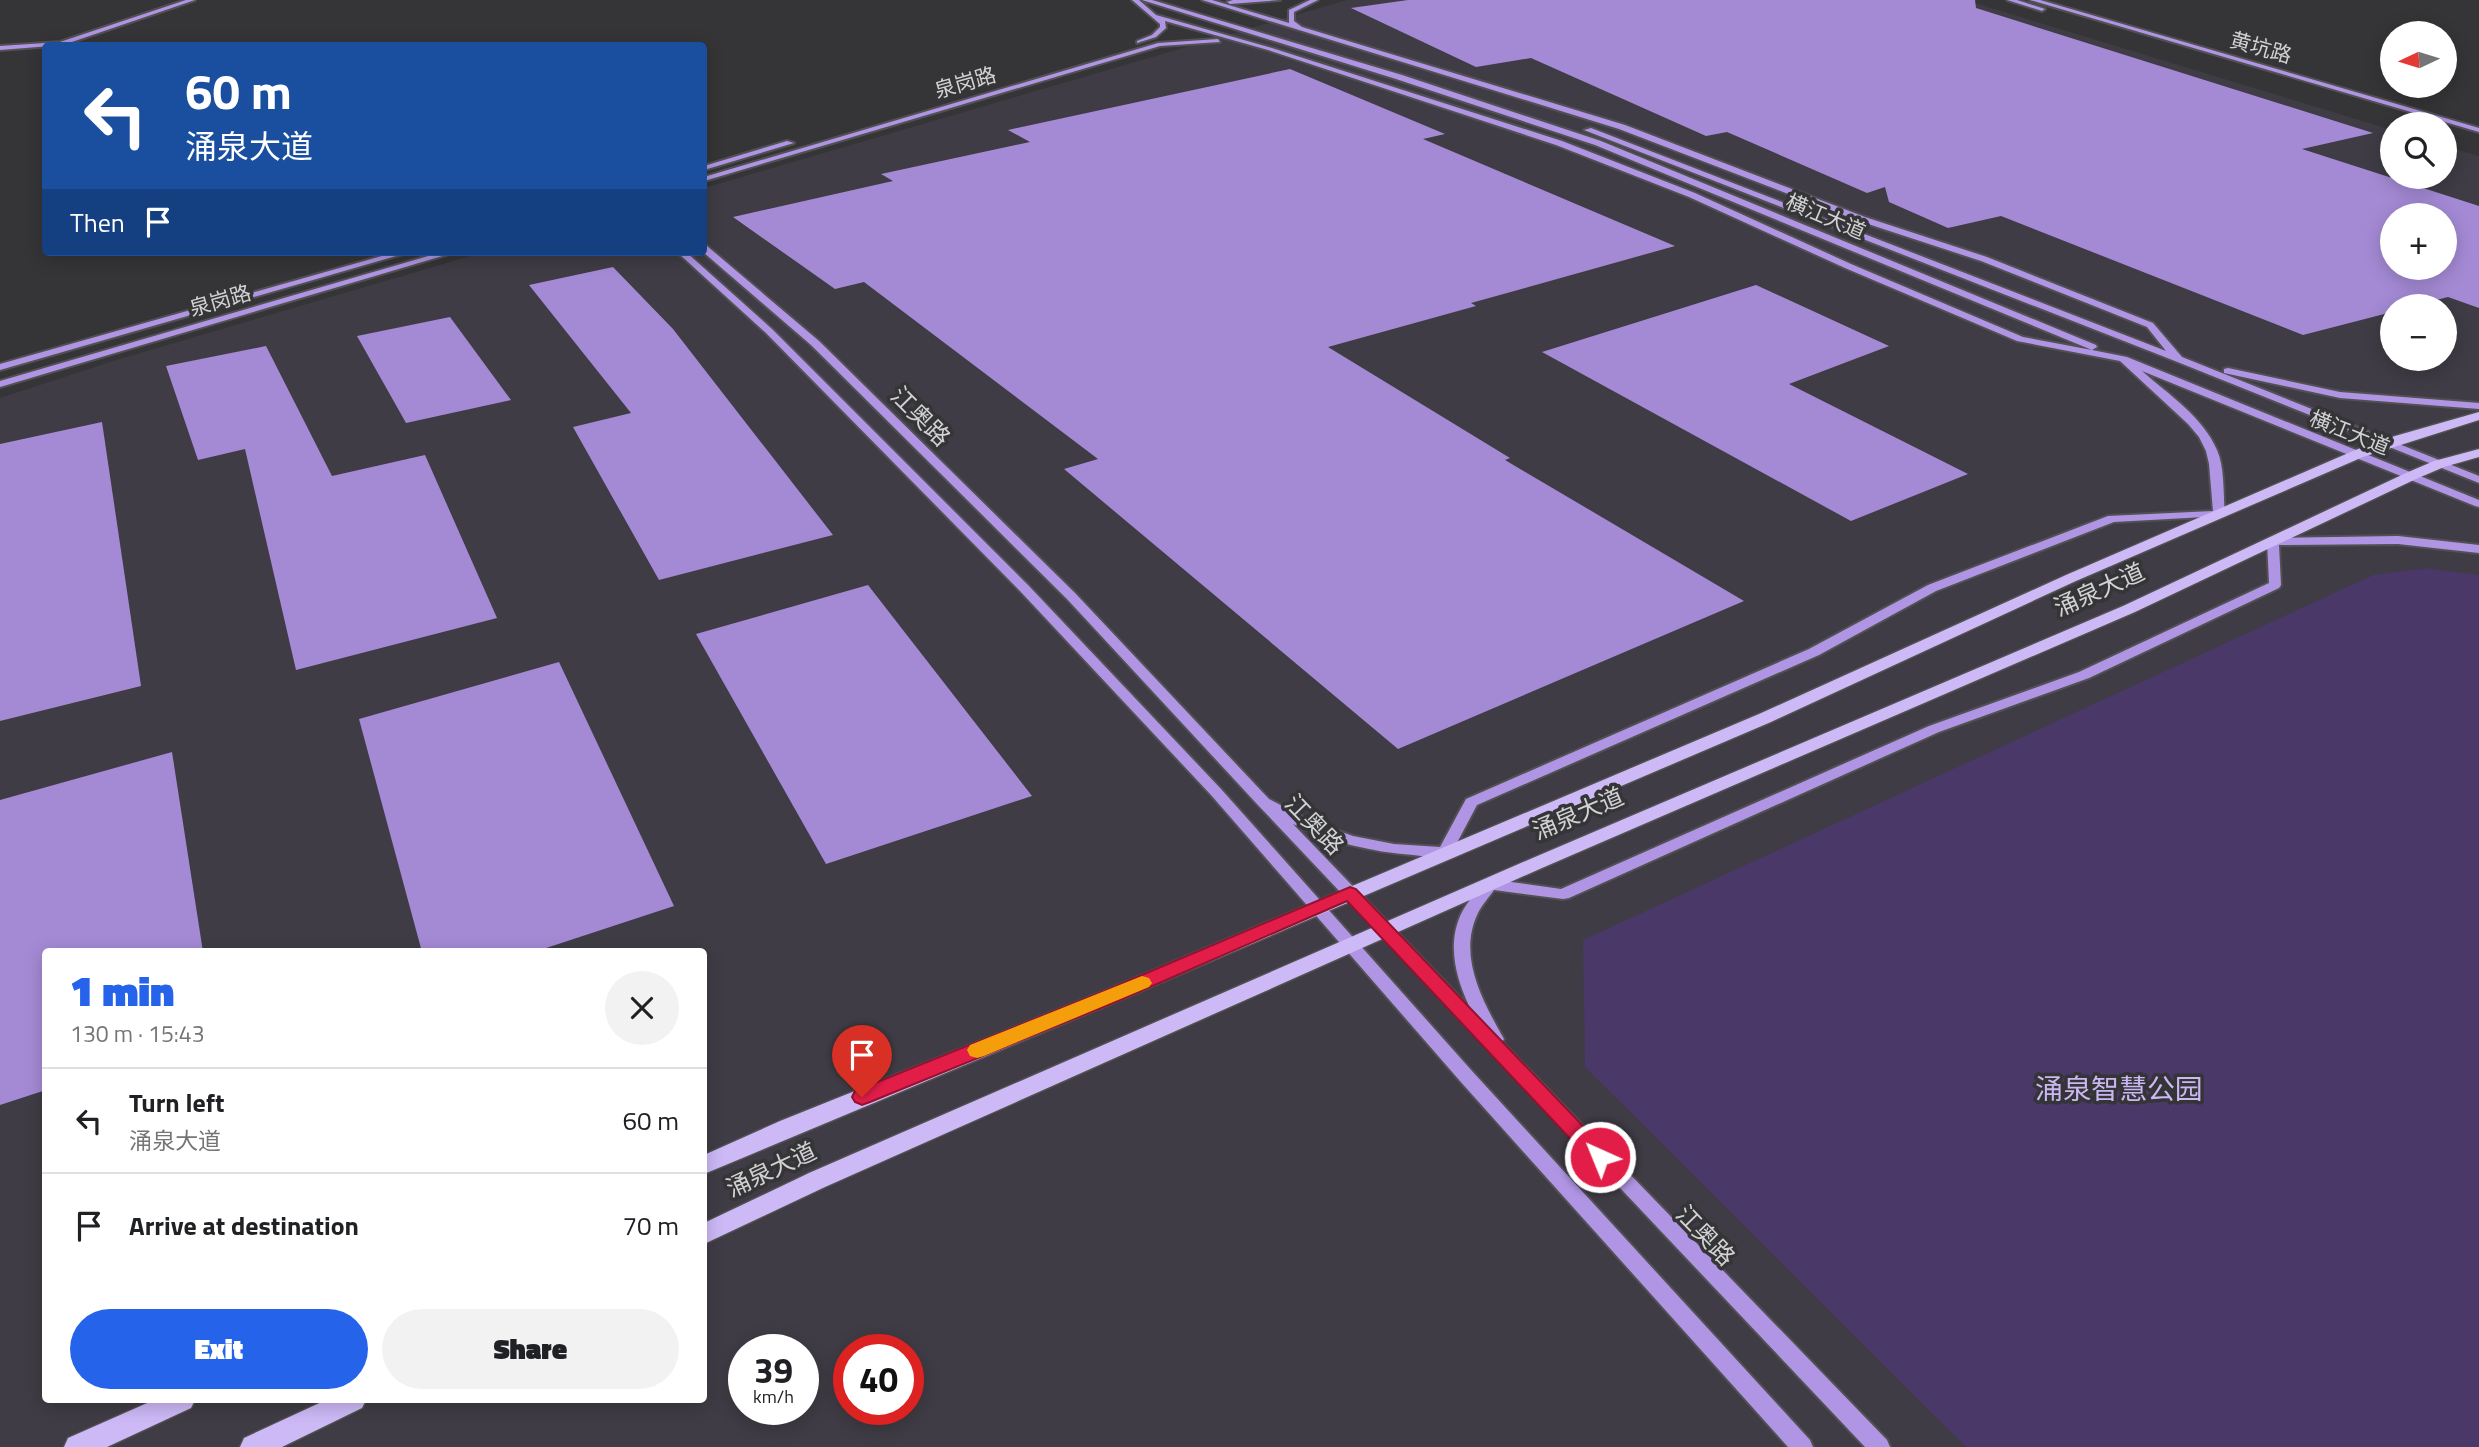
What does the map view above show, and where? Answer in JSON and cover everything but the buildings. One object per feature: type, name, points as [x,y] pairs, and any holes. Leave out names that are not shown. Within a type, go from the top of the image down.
[{"type":"main road","name":"涌泉大道","points":[[707,1164],[788,1127],[1111,996],[1765,718],[2358,454],[2386,443],[2479,416]]},
{"type":"main road","name":"涌泉大道","points":[[707,1233],[817,1180],[1490,884],[2129,609],[2411,476],[2439,464],[2479,453]]},
{"type":"main road","points":[[78,1447],[175,1403]]},
{"type":"main road","points":[[254,1447],[347,1403]]},
{"type":"street","points":[[67,42],[192,0]]},
{"type":"street","points":[[1135,0],[1163,23],[1163,28],[1143,41]]},
{"type":"street","name":"横江大道","points":[[1145,0],[1310,46],[1614,138],[2179,359],[2479,480]]},
{"type":"street","name":"横江大道","points":[[1169,0],[1598,143],[2479,504]]},
{"type":"street","points":[[1206,0],[1277,0]]},
{"type":"street","points":[[1206,0],[1622,127],[1862,219],[1984,259],[2150,325],[2179,359],[2340,395],[2479,406]]},
{"type":"street","points":[[1301,28],[1291,22],[1290,11],[1315,0]]},
{"type":"street","name":"黄坑路","points":[[2010,0],[2393,112]]},
{"type":"street","name":"黄坑路","points":[[2033,0],[2479,130]]},
{"type":"street","points":[[1154,16],[1287,54],[1559,143],[1680,190],[1848,266],[2020,339],[2123,359],[2192,422],[2204,436],[2215,464],[2219,514],[2112,519],[1932,588],[1814,652],[1471,802],[1445,852],[1401,851],[1360,845],[1302,824],[1262,801]]},
{"type":"street","points":[[1287,54],[1332,38]]},
{"type":"street","points":[[1143,41],[1156,45]]},
{"type":"street","name":"泉岗路","points":[[707,167],[1143,41]]},
{"type":"street","name":"泉岗路","points":[[707,178],[1156,45],[1202,41],[1240,42]]},
{"type":"street","points":[[0,48],[42,45]]},
{"type":"street","points":[[2457,131],[2479,138]]},
{"type":"street","name":"江奥路","points":[[707,251],[815,343],[1071,596],[1385,931],[1879,1447]]},
{"type":"street","name":"泉岗路","points":[[0,367],[392,256]]},
{"type":"street","name":"泉岗路","points":[[0,384],[438,256]]},
{"type":"street","name":"江奥路","points":[[685,256],[769,331],[1024,588],[1216,792],[1466,1076],[1801,1447]]},
{"type":"street","points":[[1506,1058],[1476,1006],[1465,976],[1461,945],[1469,915],[1490,884],[1563,894],[1934,729],[2084,675],[2275,585],[2273,541],[2398,540],[2479,549]]},
{"type":"shaded area","points":[[1347,0],[1965,0],[2380,126],[2380,189],[2457,189],[2457,150],[2479,156],[2479,1447],[0,1447],[0,398],[113,361],[470,256],[707,256],[707,187]]},
{"type":"green space","name":"涌泉智慧公园","points":[[2427,568],[2479,575],[2479,1447],[1966,1447],[1585,1067],[1583,940],[2373,575]]},
{"type":"slow traffic","points":[[977,1050],[1142,983]]},
{"type":"route","points":[[862,1097],[1111,996],[1350,893],[1600,1157]]}]
